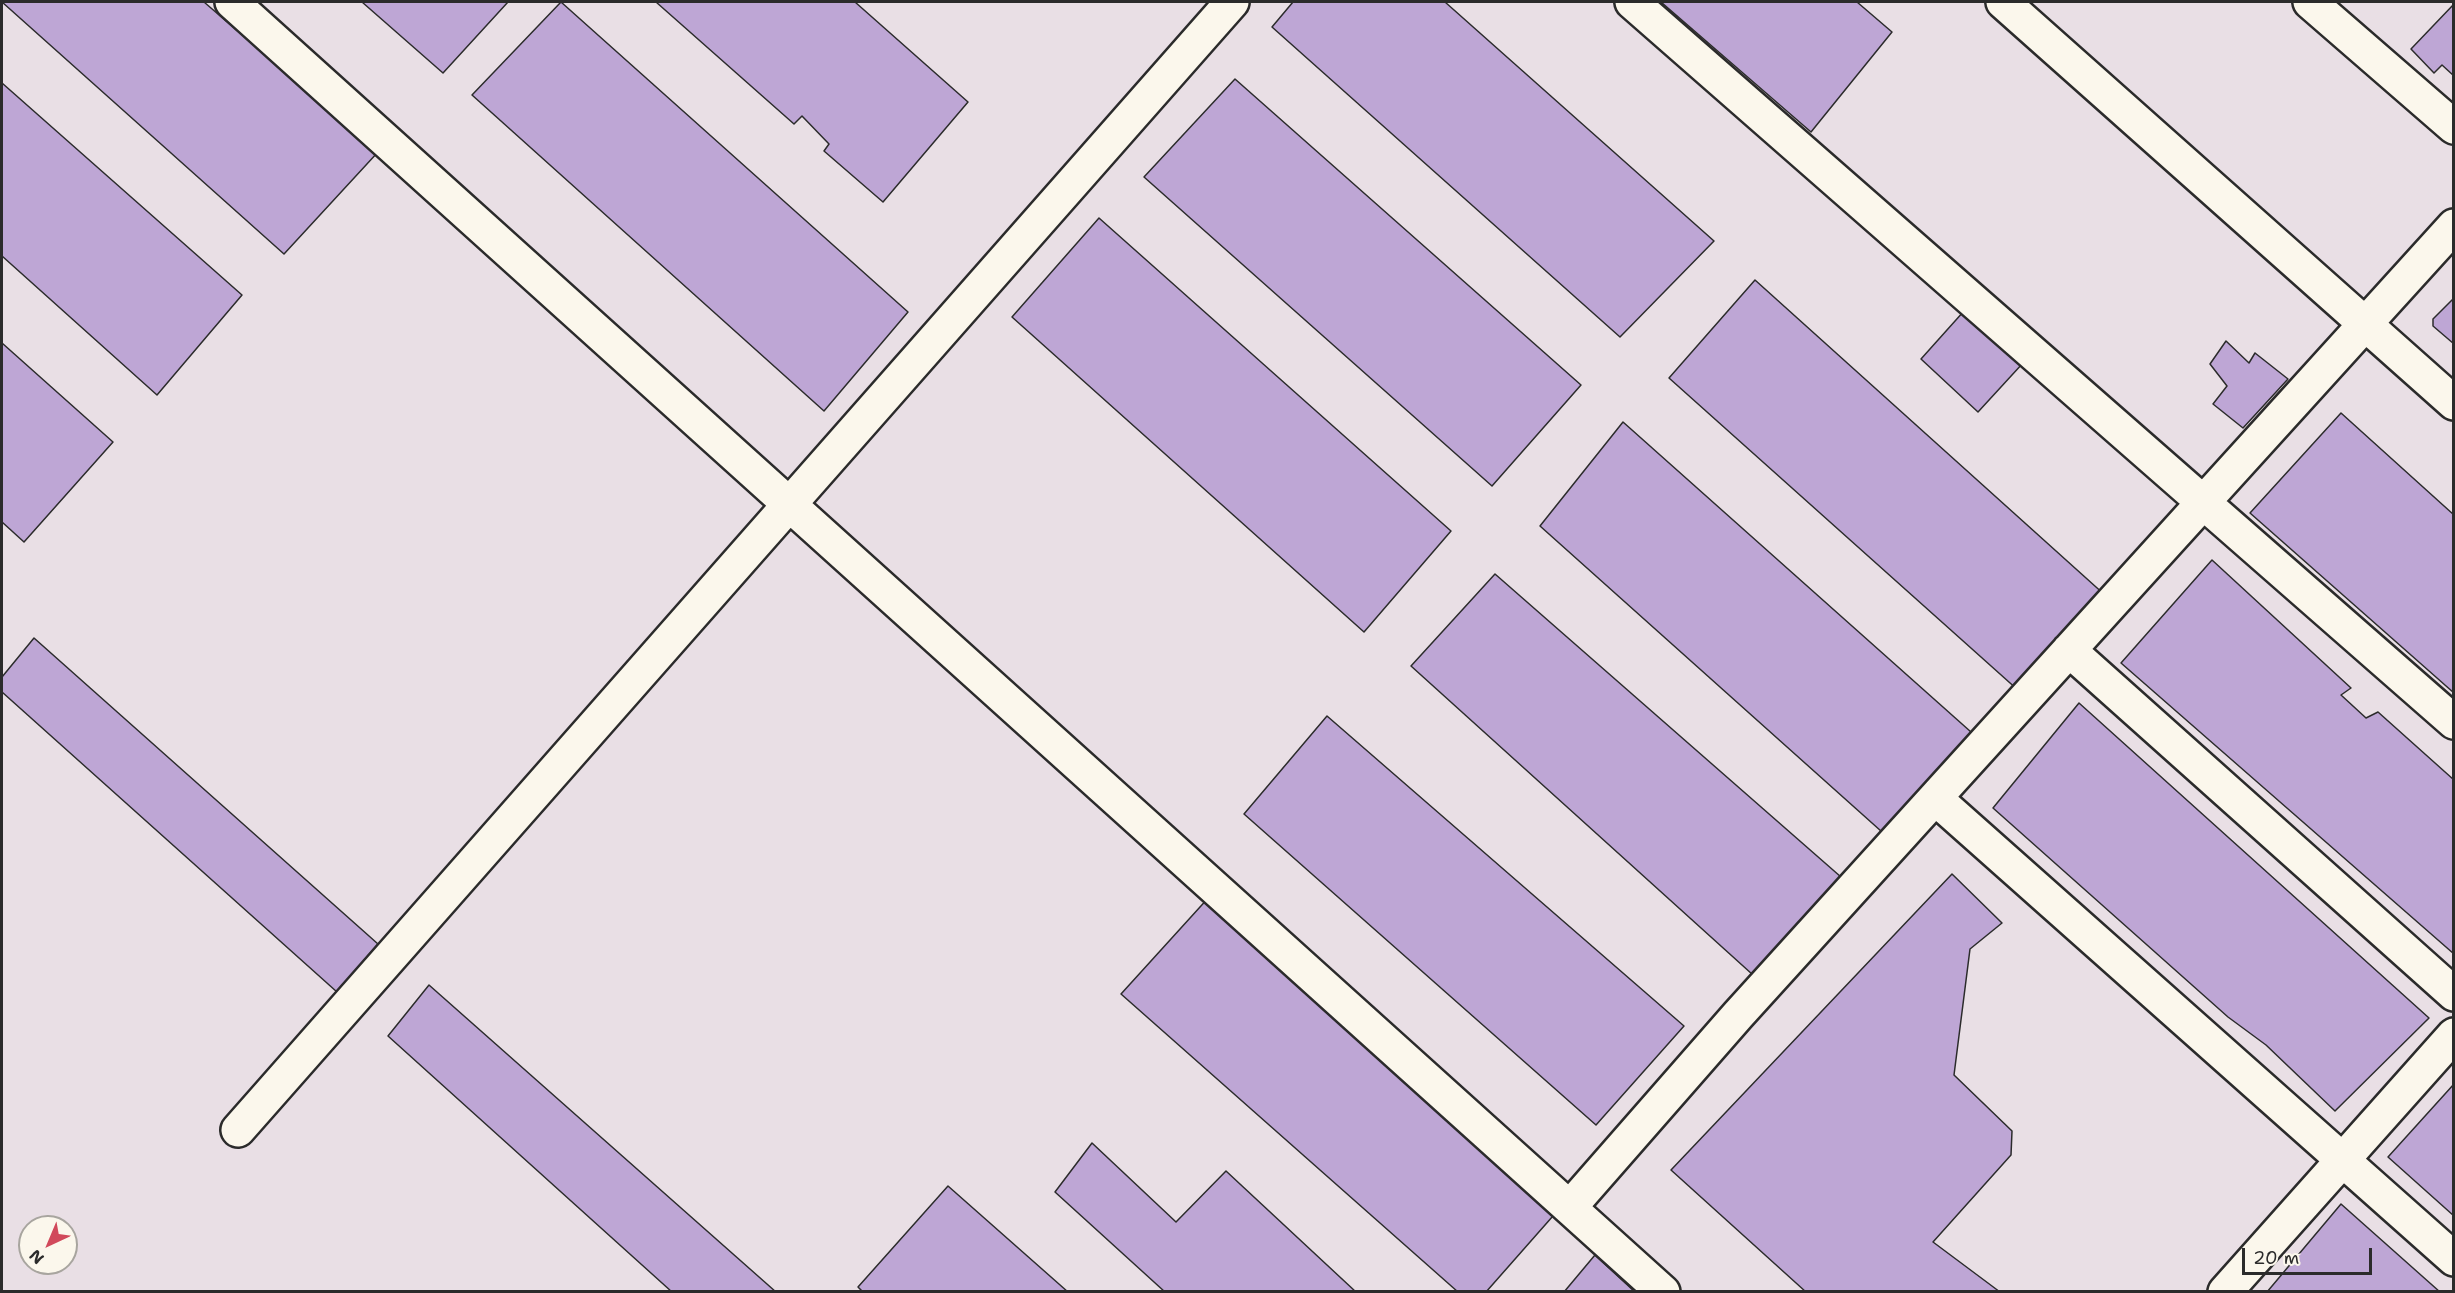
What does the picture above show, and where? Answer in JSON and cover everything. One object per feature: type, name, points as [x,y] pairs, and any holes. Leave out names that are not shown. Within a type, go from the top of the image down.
[{"type":"street","points":[[232,2],[1663,1292]]},
{"type":"street","points":[[238,1130],[1232,2]]},
{"type":"street","points":[[1632,2],[2454,722]]},
{"type":"street","points":[[2002,2],[2454,403]]},
{"type":"street","points":[[2310,2],[2454,127]]},
{"type":"street","points":[[1570,1207],[1738,1015],[2454,226]]},
{"type":"street","points":[[2069,650],[2454,994]]},
{"type":"street","points":[[1935,798],[2454,1259]]},
{"type":"street","points":[[2225,1292],[2454,1035]]},
{"type":"building","points":[[2,2],[204,2],[378,152],[284,254]]},
{"type":"building","points":[[362,2],[508,2],[443,73]]},
{"type":"building","points":[[561,2],[908,312],[824,411],[472,95]]},
{"type":"building","points":[[656,2],[855,2],[968,102],[883,202],[824,151],[829,144],[802,116],[794,124]]},
{"type":"building","points":[[1293,2],[1445,2],[1714,241],[1620,337],[1272,27]]},
{"type":"building","points":[[1661,2],[1857,2],[1892,32],[1811,132]]},
{"type":"building","points":[[2454,4],[2454,76],[2442,65],[2434,73],[2411,49]]},
{"type":"building","points":[[1235,79],[1581,385],[1492,486],[1144,177]]},
{"type":"building","points":[[2,83],[242,295],[157,395],[2,256]]},
{"type":"building","points":[[1099,218],[1451,531],[1364,632],[1012,317]]},
{"type":"building","points":[[1755,280],[2106,596],[2019,691],[1669,378]]},
{"type":"building","points":[[2454,298],[2454,344],[2433,326],[2433,319]]},
{"type":"building","points":[[1964,311],[2023,363],[1978,412],[1921,359]]},
{"type":"building","points":[[2226,341],[2249,363],[2255,353],[2288,379],[2243,428],[2213,404],[2227,386],[2210,364]]},
{"type":"building","points":[[2,343],[113,442],[24,542],[2,522]]},
{"type":"building","points":[[2341,413],[2454,515],[2454,693],[2250,513]]},
{"type":"building","points":[[1623,422],[1980,740],[1891,840],[1540,526]]},
{"type":"building","points":[[2212,560],[2351,688],[2341,695],[2366,718],[2378,712],[2454,780],[2454,954],[2121,663]]},
{"type":"building","points":[[1495,574],[1849,884],[1763,984],[1411,666]]},
{"type":"building","points":[[34,638],[378,944],[337,992],[2,692],[2,677]]},
{"type":"building","points":[[2079,703],[2429,1018],[2335,1111],[2266,1045],[2228,1017],[1993,808]]},
{"type":"building","points":[[1327,716],[1684,1026],[1596,1125],[1244,814]]},
{"type":"building","points":[[1952,874],[2002,923],[1970,949],[1954,1075],[2012,1131],[2011,1155],[1933,1242],[2000,1292],[1806,1292],[1671,1170]]},
{"type":"building","points":[[1210,896],[1560,1208],[1486,1292],[1458,1292],[1121,994]]},
{"type":"building","points":[[429,985],[776,1292],[672,1292],[388,1036]]},
{"type":"building","points":[[2454,1084],[2454,1216],[2388,1157]]},
{"type":"building","points":[[1092,1143],[1176,1222],[1226,1171],[1356,1292],[1165,1292],[1055,1192]]},
{"type":"building","points":[[948,1186],[1068,1292],[863,1292],[858,1287]]},
{"type":"building","points":[[2341,1204],[2440,1292],[2267,1292]]},
{"type":"building","points":[[1595,1255],[1635,1292],[1564,1292]]}]
